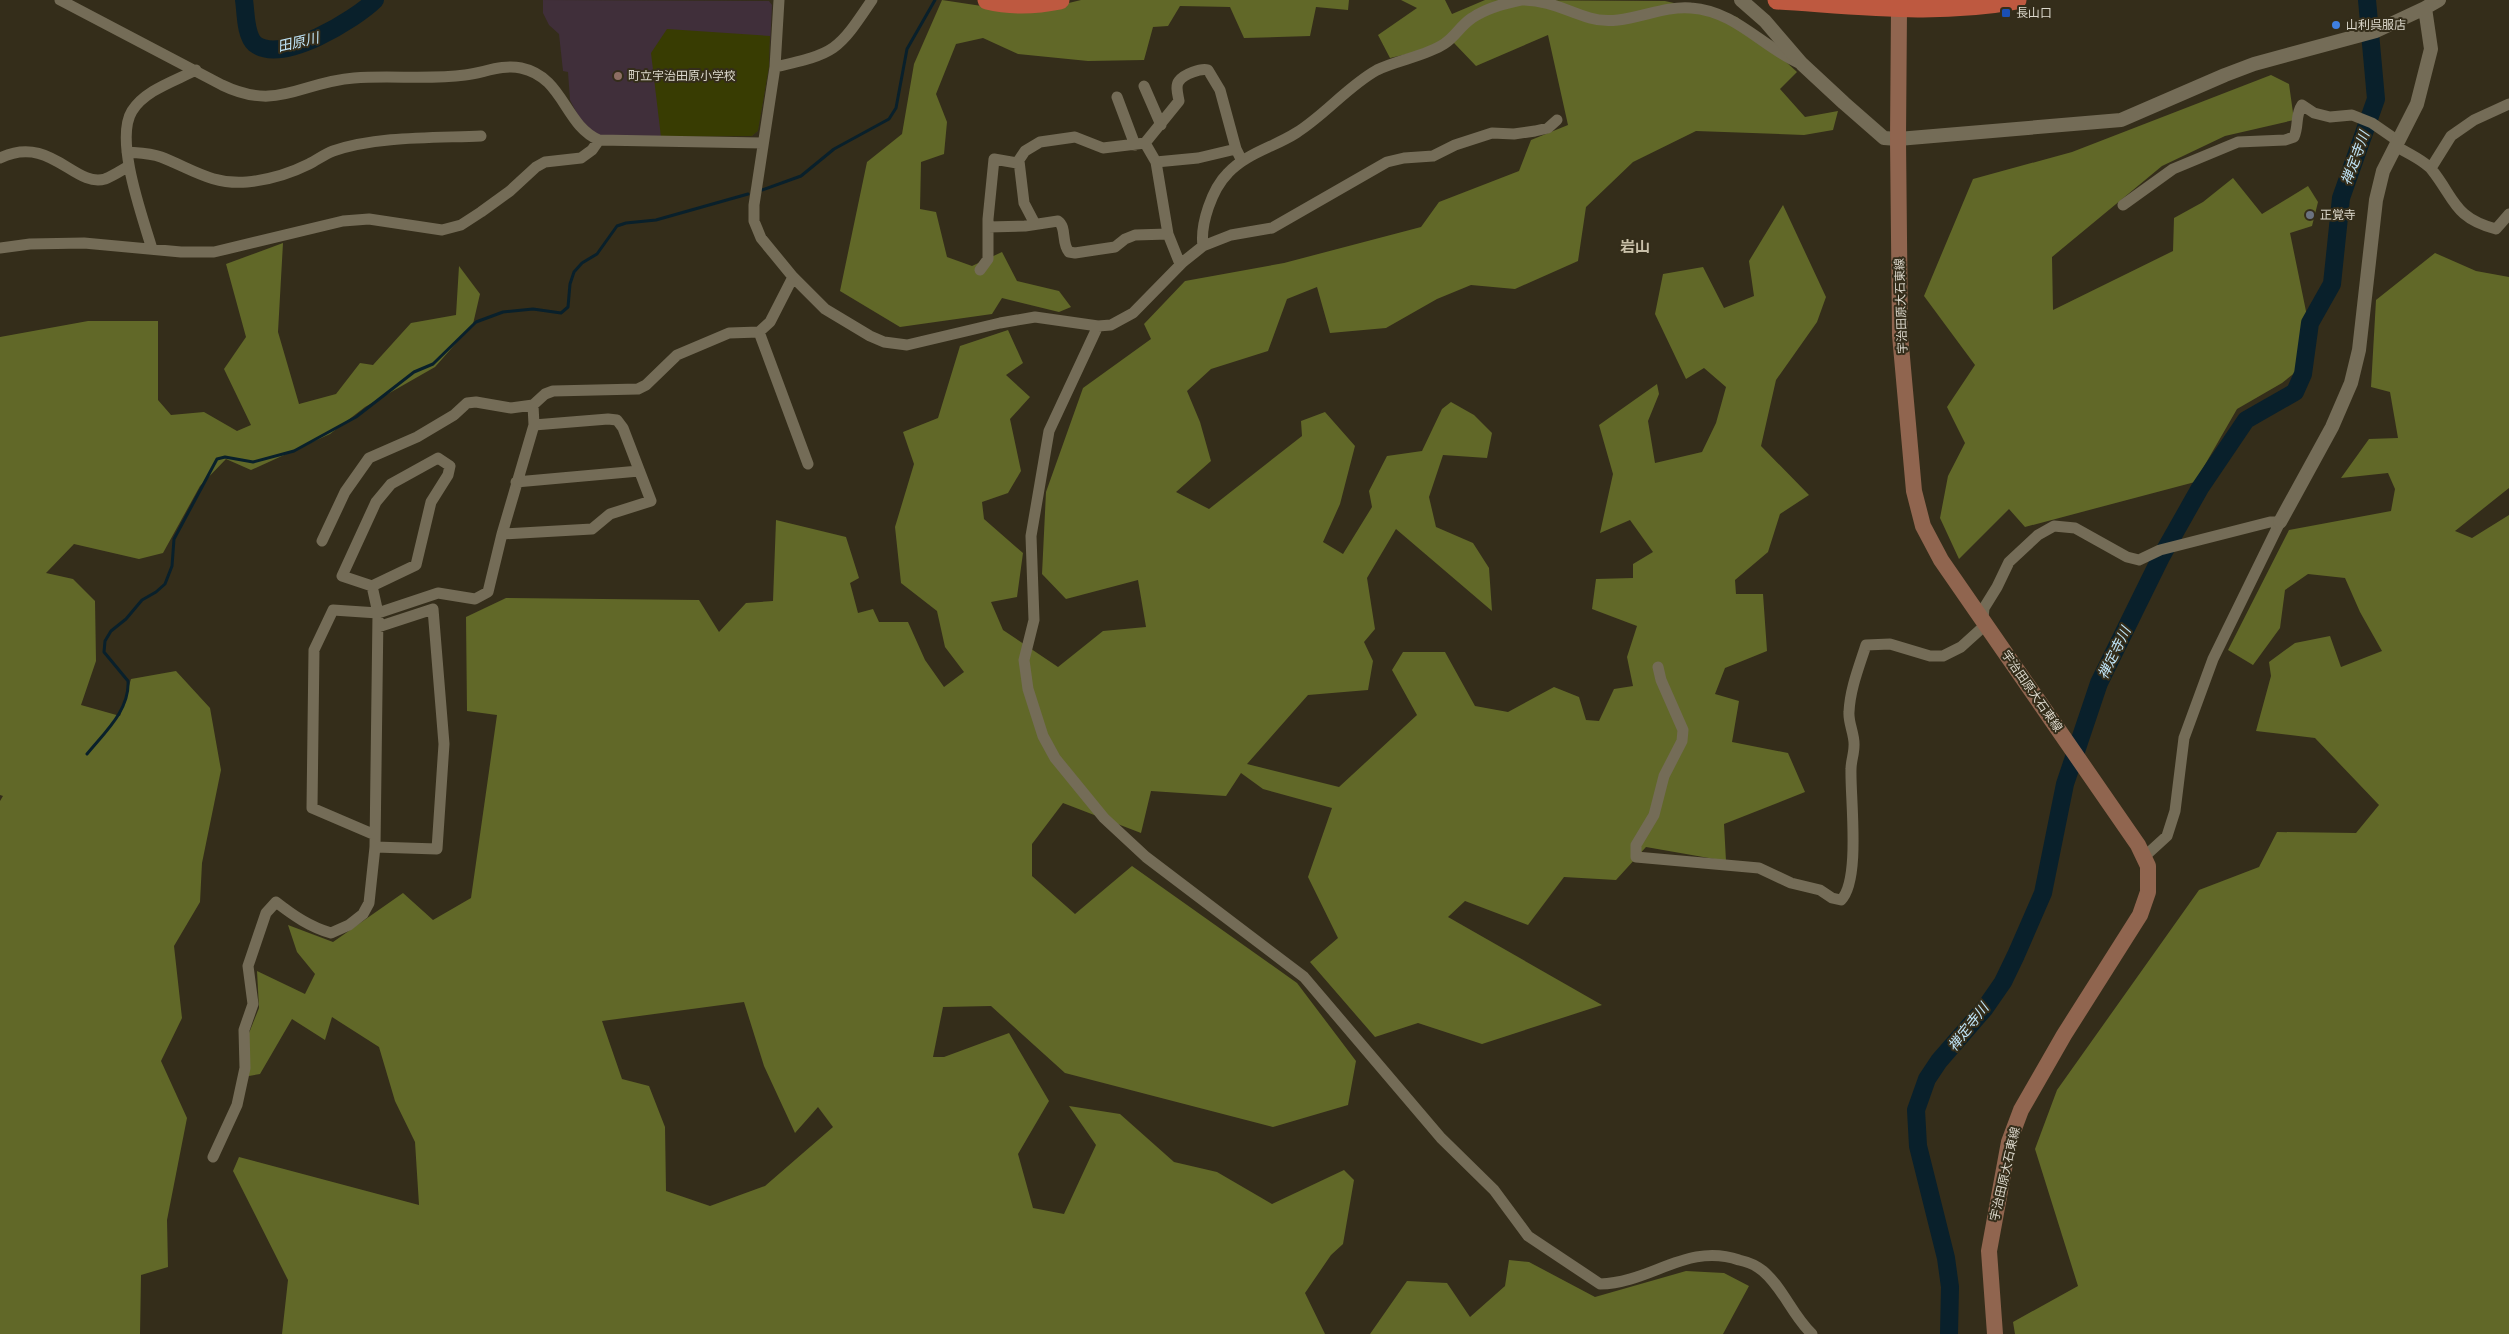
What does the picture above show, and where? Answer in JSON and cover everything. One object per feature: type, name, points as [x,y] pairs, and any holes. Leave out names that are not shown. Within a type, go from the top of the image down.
[{"type":"highway","points":[[987,0],[1007,5],[1039,4],[1060,0]]},
{"type":"highway","points":[[1777,0],[1899,9],[1971,6],[2017,0]]},
{"type":"main road","name":"宇治田原大石東線","points":[[1899,9],[1900,335],[1914,491],[1923,526],[1941,560],[2138,845],[2148,866],[2148,892],[2140,915],[2064,1035],[2021,1110],[2009,1142],[1989,1251],[1995,1334]]},
{"type":"street","points":[[60,0],[240,94],[271,97],[353,78],[464,75],[505,66],[535,72],[552,85],[582,130],[599,140],[762,142]]},
{"type":"street","points":[[779,0],[775,67],[762,142],[754,205],[754,221],[760,238],[793,277],[825,309],[870,336],[892,343],[907,345],[1000,323],[1035,318],[1098,326],[1111,325],[1133,313],[1180,264],[1203,246],[1231,235],[1272,228],[1387,162],[1404,158],[1433,156],[1455,145],[1492,133],[1514,134],[1548,128],[1557,120]]},
{"type":"street","points":[[775,67],[823,55],[832,50],[849,34],[872,0]]},
{"type":"street","points":[[1203,246],[1204,229],[1216,192],[1228,173],[1242,161],[1296,133],[1376,71],[1444,44],[1471,18],[1490,9],[1522,0],[1551,2],[1590,18],[1615,20],[1673,8],[1701,10],[1719,14],[1739,24],[1786,57],[1802,64]]},
{"type":"street","points":[[1741,0],[1765,21],[1802,64],[1884,138],[1898,139],[2120,120],[2254,64],[2376,32],[2439,0]]},
{"type":"street","points":[[2144,857],[2167,836],[2175,811],[2184,738],[2213,659],[2280,522],[2332,427],[2352,383],[2359,350],[2376,200],[2384,171],[2417,104],[2431,49],[2425,8]]},
{"type":"street","points":[[1035,224],[1024,203],[1019,161],[1025,151],[1034,144],[1075,137],[1103,148],[1140,144],[1161,126],[1179,101],[1177,86],[1179,81],[1185,76],[1204,69],[1208,70],[1220,90],[1236,149],[1242,161]]},
{"type":"street","points":[[152,249],[129,166],[127,125],[131,112],[140,102],[156,90],[196,70]]},
{"type":"street","points":[[1144,86],[1161,126]]},
{"type":"street","points":[[1117,96],[1140,144],[1156,162],[1168,234],[1180,264]]},
{"type":"street","points":[[2431,168],[2451,136],[2474,120],[2509,104]]},
{"type":"street","points":[[2123,204],[2173,169],[2238,142],[2286,140],[2294,137],[2297,130],[2298,111],[2302,105],[2314,113],[2330,117],[2352,115],[2372,124],[2398,141],[2399,148],[2431,168],[2459,210],[2479,225],[2496,229],[2509,214]]},
{"type":"street","points":[[127,152],[148,153],[161,157],[197,174],[222,182],[249,182],[277,176],[309,164],[332,152],[354,146],[402,140],[481,136]]},
{"type":"street","points":[[0,248],[30,244],[84,243],[181,252],[214,252],[343,221],[368,220],[442,230],[460,225],[481,212],[510,191],[536,166],[545,162],[581,158],[592,150],[599,140]]},
{"type":"street","points":[[1156,162],[1198,158],[1236,149]]},
{"type":"street","points":[[0,158],[12,152],[33,151],[58,161],[90,179],[105,179],[129,166]]},
{"type":"street","points":[[980,270],[988,259],[988,227],[994,159],[1012,163],[1019,161]]},
{"type":"street","points":[[988,227],[1035,224],[1052,220],[1061,222],[1065,248],[1069,252],[1075,253],[1115,247],[1125,239],[1135,235],[1168,234]]},
{"type":"street","points":[[322,541],[345,492],[369,458],[417,437],[454,415],[467,403],[476,402],[511,408],[533,405],[545,394],[553,391],[638,389],[646,385],[677,355],[730,333],[759,332],[770,322],[793,277]]},
{"type":"street","points":[[1098,326],[1049,431],[1031,536],[1034,620],[1024,660],[1030,695],[1043,736],[1055,758],[1104,818],[1146,857],[1304,977],[1441,1138],[1494,1190],[1528,1236],[1600,1284],[1631,1279],[1693,1256],[1728,1256],[1752,1264],[1773,1280],[1801,1323],[1812,1334]]},
{"type":"street","points":[[759,332],[808,464]]},
{"type":"street","points":[[375,835],[312,808],[314,650],[333,610],[378,613],[438,593],[475,599],[488,592],[516,482],[534,425],[533,405]]},
{"type":"street","points":[[502,534],[592,528],[610,514],[652,501],[623,428],[618,420],[608,419],[534,425]]},
{"type":"street","points":[[438,458],[445,461],[450,466],[448,475],[432,502],[416,565],[372,586],[342,576],[376,502],[391,484],[438,458]]},
{"type":"street","points":[[516,482],[639,471]]},
{"type":"street","points":[[1658,667],[1661,680],[1684,730],[1682,741],[1664,776],[1654,815],[1636,845],[1636,857],[1759,868],[1791,883],[1820,890],[1832,898],[1841,900],[1847,894],[1850,881],[1854,816],[1851,767],[1855,745],[1849,713],[1855,680],[1866,645],[1890,644],[1930,656],[1943,656],[1961,647],[1982,628],[1984,608],[2009,562],[2038,535],[2054,526],[2074,528],[2127,557],[2139,560],[2160,550],[2270,522],[2280,522]]},
{"type":"street","points":[[213,1156],[237,1105],[245,1068],[244,1030],[253,1004],[248,966],[266,913],[276,902],[314,928],[331,933],[349,925],[363,914],[369,903],[375,847],[378,627],[378,613],[372,586]]},
{"type":"street","points":[[375,847],[437,849],[444,744],[433,609],[378,627]]},
{"type":"shaded area","points":[[543,0],[769,1],[772,5],[769,67],[758,131],[752,136],[602,137],[585,129],[570,100],[568,72],[563,71],[559,34],[549,25],[543,13]]},
{"type":"green space","points":[[942,0],[1028,13],[1081,0],[1349,0],[1348,10],[1316,7],[1310,36],[1244,38],[1230,7],[1180,6],[1168,26],[1153,27],[1144,60],[1088,61],[1018,54],[983,38],[956,44],[936,94],[947,122],[944,154],[921,162],[920,209],[936,212],[947,257],[972,266],[1002,252],[1017,281],[1059,291],[1071,307],[1059,312],[1002,298],[992,314],[900,327],[840,291],[867,162],[902,134],[914,64]]},
{"type":"green space","points":[[1401,0],[1445,0],[1452,14],[1485,0],[1665,1],[1737,17],[1797,72],[1780,89],[1805,117],[1838,111],[1833,130],[1804,135],[1696,131],[1633,162],[1586,207],[1578,261],[1515,289],[1471,285],[1437,299],[1386,328],[1330,333],[1317,287],[1287,299],[1268,351],[1211,369],[1187,391],[1200,422],[1211,461],[1176,492],[1209,509],[1302,436],[1301,421],[1325,412],[1355,446],[1340,504],[1323,542],[1343,554],[1372,507],[1369,491],[1387,456],[1422,451],[1442,409],[1451,402],[1474,415],[1492,433],[1487,458],[1443,455],[1429,497],[1436,527],[1473,543],[1489,568],[1492,611],[1396,529],[1367,578],[1375,629],[1364,642],[1373,661],[1368,690],[1308,695],[1247,764],[1339,787],[1417,715],[1392,670],[1403,652],[1445,652],[1475,706],[1508,712],[1554,687],[1579,697],[1586,720],[1599,721],[1614,689],[1633,686],[1627,657],[1637,626],[1592,609],[1596,579],[1633,578],[1633,564],[1653,552],[1630,520],[1600,533],[1613,474],[1599,425],[1657,384],[1659,394],[1648,421],[1655,463],[1702,452],[1716,423],[1726,387],[1704,368],[1686,379],[1655,314],[1663,274],[1703,267],[1724,308],[1754,296],[1749,261],[1783,205],[1826,297],[1817,322],[1776,380],[1761,446],[1809,495],[1780,514],[1768,552],[1735,580],[1736,594],[1763,594],[1767,651],[1725,668],[1715,694],[1739,701],[1732,742],[1788,753],[1805,792],[1724,824],[1726,861],[1646,847],[1616,880],[1564,877],[1528,925],[1465,901],[1448,917],[1602,1005],[1482,1044],[1418,1023],[1375,1037],[1310,962],[1338,938],[1308,877],[1332,808],[1263,789],[1241,773],[1226,796],[1151,791],[1141,833],[1063,803],[1032,844],[1032,876],[1075,914],[1132,866],[1297,983],[1356,1061],[1348,1105],[1273,1127],[1065,1073],[991,1006],[943,1007],[933,1057],[944,1057],[1009,1033],[1049,1101],[1018,1154],[1033,1208],[1064,1214],[1096,1145],[1069,1106],[1120,1114],[1174,1162],[1217,1172],[1272,1204],[1344,1170],[1354,1180],[1343,1244],[1331,1255],[1305,1293],[1325,1334],[282,1334],[288,1280],[233,1171],[239,1157],[419,1205],[415,1142],[395,1101],[379,1047],[332,1017],[325,1040],[292,1019],[260,1074],[249,1076],[249,1033],[259,1008],[257,971],[305,994],[315,974],[297,952],[288,925],[333,942],[403,893],[433,920],[471,898],[497,715],[467,711],[466,617],[506,598],[699,600],[719,632],[746,603],[773,601],[776,520],[846,537],[859,578],[850,583],[858,613],[873,609],[879,622],[908,622],[925,660],[944,687],[964,672],[945,647],[937,611],[901,583],[895,527],[914,464],[903,432],[938,418],[960,346],[1008,330],[1023,363],[1006,375],[1030,397],[1010,419],[1021,471],[1008,493],[982,502],[984,519],[1023,553],[1017,597],[991,602],[1003,630],[1058,667],[1103,631],[1146,627],[1138,580],[1066,599],[1042,574],[1046,492],[1083,388],[1151,339],[1144,324],[1185,281],[1284,263],[1421,227],[1439,202],[1519,171],[1531,140],[1568,125],[1548,35],[1476,66],[1454,43],[1390,58],[1378,35],[1417,8]],"holes":[[[744,1002],[764,1066],[795,1133],[818,1107],[833,1127],[765,1186],[710,1206],[666,1191],[665,1127],[649,1086],[622,1079],[602,1021]]]},
{"type":"green space","points":[[667,29],[770,36],[769,67],[758,131],[752,136],[661,137],[651,53]]},
{"type":"green space","points":[[2271,75],[2289,84],[2294,120],[2225,136],[2162,166],[2052,257],[2053,310],[2173,251],[2174,218],[2203,202],[2233,178],[2262,214],[2308,186],[2318,202],[2312,226],[2290,233],[2307,316],[2297,371],[2282,383],[2237,409],[2195,482],[2025,527],[2009,509],[1959,559],[1940,518],[1948,476],[1965,443],[1947,407],[1975,365],[1924,296],[1973,179],[2072,152]]},
{"type":"green space","points":[[283,243],[278,332],[299,404],[336,394],[360,363],[373,365],[411,323],[456,315],[459,266],[480,294],[473,324],[435,367],[365,407],[330,434],[251,470],[226,459],[200,486],[163,553],[139,559],[74,544],[46,573],[73,579],[95,601],[96,661],[81,705],[120,716],[131,679],[176,671],[210,708],[221,770],[202,863],[200,902],[174,946],[182,1018],[161,1061],[187,1118],[167,1220],[168,1267],[141,1275],[140,1334],[0,1334],[0,801],[3,796],[0,795],[0,337],[88,321],[158,321],[158,400],[171,415],[204,412],[237,431],[251,425],[224,369],[246,337],[226,264]]},
{"type":"green space","points":[[2435,253],[2476,271],[2509,277],[2509,488],[2455,531],[2472,538],[2509,515],[2509,1334],[2015,1334],[2013,1322],[2078,1286],[2035,1149],[2057,1090],[2199,890],[2259,867],[2277,832],[2356,833],[2379,805],[2315,738],[2256,731],[2271,676],[2269,662],[2295,643],[2330,636],[2341,667],[2382,651],[2360,612],[2345,578],[2308,574],[2285,590],[2280,628],[2253,665],[2228,650],[2289,530],[2391,511],[2395,489],[2388,473],[2341,478],[2369,439],[2398,438],[2390,392],[2371,387],[2376,300]]},
{"type":"green space","points":[[1509,1260],[1529,1262],[1595,1297],[1686,1271],[1724,1273],[1749,1286],[1723,1334],[1370,1334],[1407,1281],[1447,1283],[1470,1317],[1505,1286]]},
{"type":"waterway","name":"田原川","points":[[244,0],[249,35],[255,44],[267,49],[282,49],[318,37],[352,18],[375,0]]},
{"type":"waterway","points":[[762,190],[801,176],[834,149],[889,119],[896,108],[907,49],[935,0]]},
{"type":"waterway","name":"禅定寺川","points":[[1949,1334],[1950,1287],[1946,1258],[1918,1146],[1916,1110],[1927,1079],[1939,1061],[1985,1008],[2003,982],[2016,955],[2043,893],[2065,784],[2099,683],[2161,557],[2200,488],[2246,420],[2295,392],[2303,374],[2310,323],[2332,284],[2341,198],[2376,99],[2367,0]]},
{"type":"waterway","points":[[87,754],[115,720],[128,692],[128,681],[104,652],[105,641],[111,631],[126,619],[142,600],[165,584],[172,566],[174,539],[217,459],[225,457],[253,462],[294,451],[356,417],[414,372],[433,364],[476,322],[503,312],[533,309],[561,313],[568,307],[570,284],[574,272],[582,263],[597,254],[617,226],[626,223],[656,220],[748,194]]},
{"type":"place","name":"長山口","points":[[2006,13]]},
{"type":"place","name":"山利呉服店","points":[[2336,25]]},
{"type":"place","name":"町立宇治田原小学校","points":[[618,76]]},
{"type":"place","name":"正覚寺","points":[[2310,215]]},
{"type":"district","name":"岩山","points":[[1635,247]]}]
